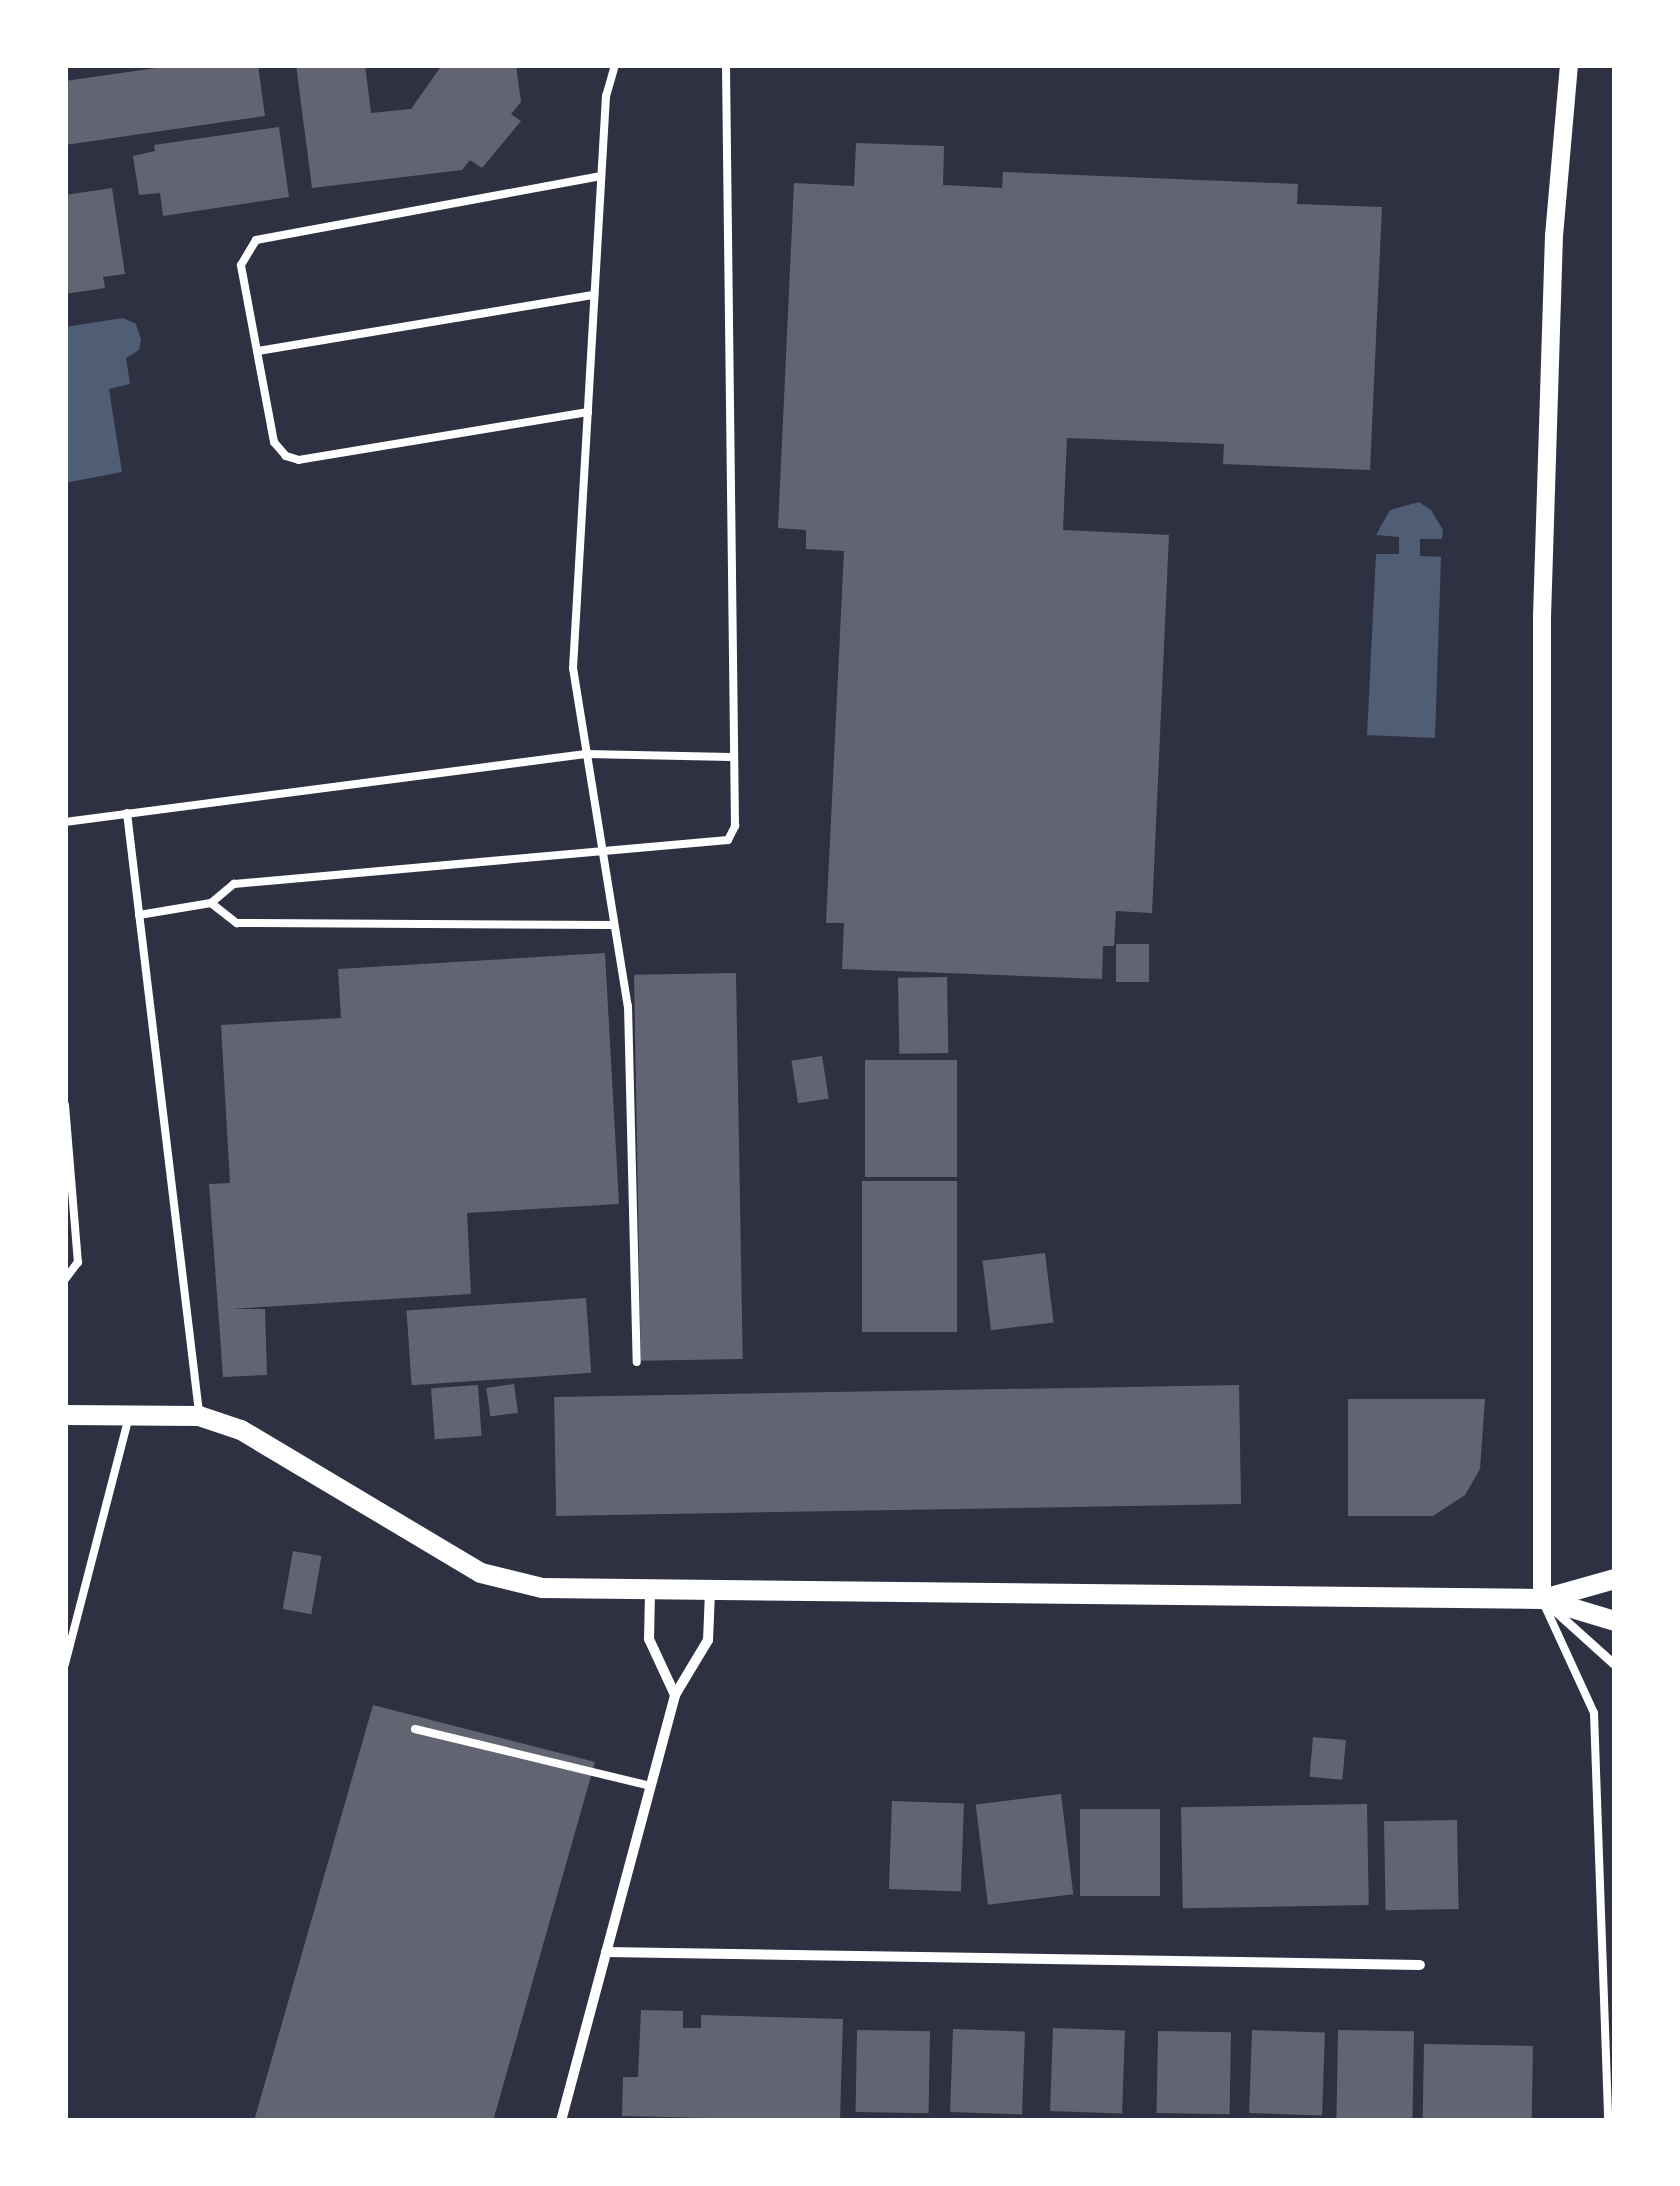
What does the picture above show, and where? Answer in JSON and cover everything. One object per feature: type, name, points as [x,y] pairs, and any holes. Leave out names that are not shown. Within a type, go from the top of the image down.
[{"type":"main road","points":[[65,1415],[199,1416],[241,1430],[481,1573],[542,1588],[1542,1600],[1615,1621]]},
{"type":"main road","points":[[1542,1600],[1615,1579]]},
{"type":"street","points":[[1568,65],[1554,236],[1542,617],[1542,1600],[1615,1665]]},
{"type":"street","points":[[650,1592],[649,1639],[675,1695]]},
{"type":"street","points":[[562,2121],[675,1695],[708,1640],[710,1593]]},
{"type":"street","points":[[606,1952],[1420,1966]]},
{"type":"lane","points":[[616,65],[606,96],[573,668],[628,1006],[637,1362]]},
{"type":"lane","points":[[139,915],[211,904],[234,884],[728,840],[735,826],[731,757],[726,65]]},
{"type":"lane","points":[[588,412],[299,460],[286,456],[274,442],[241,265],[256,240],[602,176]]},
{"type":"lane","points":[[258,351],[594,296]]},
{"type":"lane","points":[[65,822],[586,754],[731,757]]},
{"type":"lane","points":[[127,813],[199,1416]]},
{"type":"lane","points":[[211,904],[237,923],[614,925]]},
{"type":"lane","points":[[65,1105],[78,1262],[65,1280]]},
{"type":"lane","points":[[65,1664],[130,1416]]},
{"type":"lane","points":[[1542,1600],[1594,1712],[1608,2121]]},
{"type":"lane","points":[[415,1728],[651,1786]]},
{"type":"water","points":[[123,318],[136,324],[141,340],[139,350],[126,358],[130,384],[109,389],[122,472],[65,483],[65,327]]},
{"type":"water","points":[[1419,502],[1431,510],[1443,530],[1442,539],[1420,539],[1420,556],[1441,557],[1435,738],[1367,735],[1376,554],[1399,554],[1399,537],[1376,535],[1390,510]]},
{"type":"building","points":[[177,65],[258,65],[265,116],[65,145],[65,81]]},
{"type":"building","points":[[296,65],[365,65],[371,113],[411,109],[442,65],[516,65],[521,102],[511,114],[521,121],[482,168],[470,160],[462,170],[312,188]]},
{"type":"building","points":[[279,127],[289,197],[163,216],[160,193],[139,195],[133,156],[155,151],[154,145]]},
{"type":"building","points":[[856,143],[944,146],[943,185],[1002,188],[1003,172],[1298,184],[1297,204],[1382,207],[1370,470],[1223,464],[1224,444],[1067,438],[1063,530],[1169,535],[1152,913],[1116,911],[1114,946],[1103,946],[1102,979],[842,969],[844,923],[826,923],[844,551],[806,549],[806,530],[778,528],[794,183],[854,186]]},
{"type":"building","points":[[112,188],[125,274],[103,277],[105,288],[65,294],[65,195]]},
{"type":"building","points":[[1116,944],[1149,944],[1149,982],[1116,982]]},
{"type":"building","points":[[605,953],[619,1204],[467,1213],[471,1294],[232,1309],[265,1309],[267,1375],[223,1377],[209,1184],[230,1183],[221,1025],[341,1018],[338,969]]},
{"type":"building","points":[[736,973],[743,1359],[641,1361],[634,975]]},
{"type":"building","points":[[947,977],[948,1053],[899,1054],[898,978]]},
{"type":"building","points":[[822,1056],[829,1098],[798,1103],[791,1061]]},
{"type":"building","points":[[865,1060],[957,1060],[957,1177],[865,1177]]},
{"type":"building","points":[[862,1181],[957,1181],[957,1332],[862,1332]]},
{"type":"building","points":[[1045,1253],[1054,1322],[991,1330],[982,1261]]},
{"type":"building","points":[[586,1298],[591,1373],[412,1385],[406,1311]]},
{"type":"building","points":[[514,1384],[518,1413],[490,1417],[486,1388]]},
{"type":"building","points":[[478,1385],[482,1436],[435,1439],[431,1388]]},
{"type":"building","points":[[1239,1385],[1241,1504],[556,1516],[554,1397]]},
{"type":"building","points":[[1348,1399],[1485,1399],[1480,1469],[1465,1495],[1433,1516],[1348,1516]]},
{"type":"building","points":[[293,1551],[322,1556],[311,1614],[283,1609]]},
{"type":"building","points":[[373,1705],[595,1762],[493,2121],[254,2121]]},
{"type":"building","points":[[1313,1737],[1346,1740],[1342,1780],[1310,1777]]},
{"type":"building","points":[[1061,1794],[1073,1894],[988,1905],[976,1804]]},
{"type":"building","points":[[892,1801],[964,1804],[961,1891],[889,1889]]},
{"type":"building","points":[[1367,1804],[1369,1905],[1183,1908],[1181,1807]]},
{"type":"building","points":[[1080,1809],[1160,1809],[1160,1896],[1080,1896]]},
{"type":"building","points":[[1457,1820],[1459,1909],[1386,1910],[1384,1821]]},
{"type":"building","points":[[641,2010],[683,2011],[683,2028],[701,2028],[701,2015],[843,2019],[840,2121],[622,2116],[623,2077],[638,2077]]},
{"type":"building","points":[[1053,2028],[1125,2031],[1122,2113],[1050,2111]]},
{"type":"building","points":[[953,2029],[1025,2032],[1022,2114],[950,2112]]},
{"type":"building","points":[[857,2030],[930,2031],[929,2113],[856,2112]]},
{"type":"building","points":[[1252,2030],[1325,2033],[1322,2115],[1249,2113]]},
{"type":"building","points":[[1338,2030],[1414,2031],[1412,2121],[1336,2121]]},
{"type":"building","points":[[1158,2031],[1231,2032],[1230,2114],[1157,2113]]},
{"type":"building","points":[[1424,2044],[1533,2046],[1532,2121],[1423,2121]]}]
